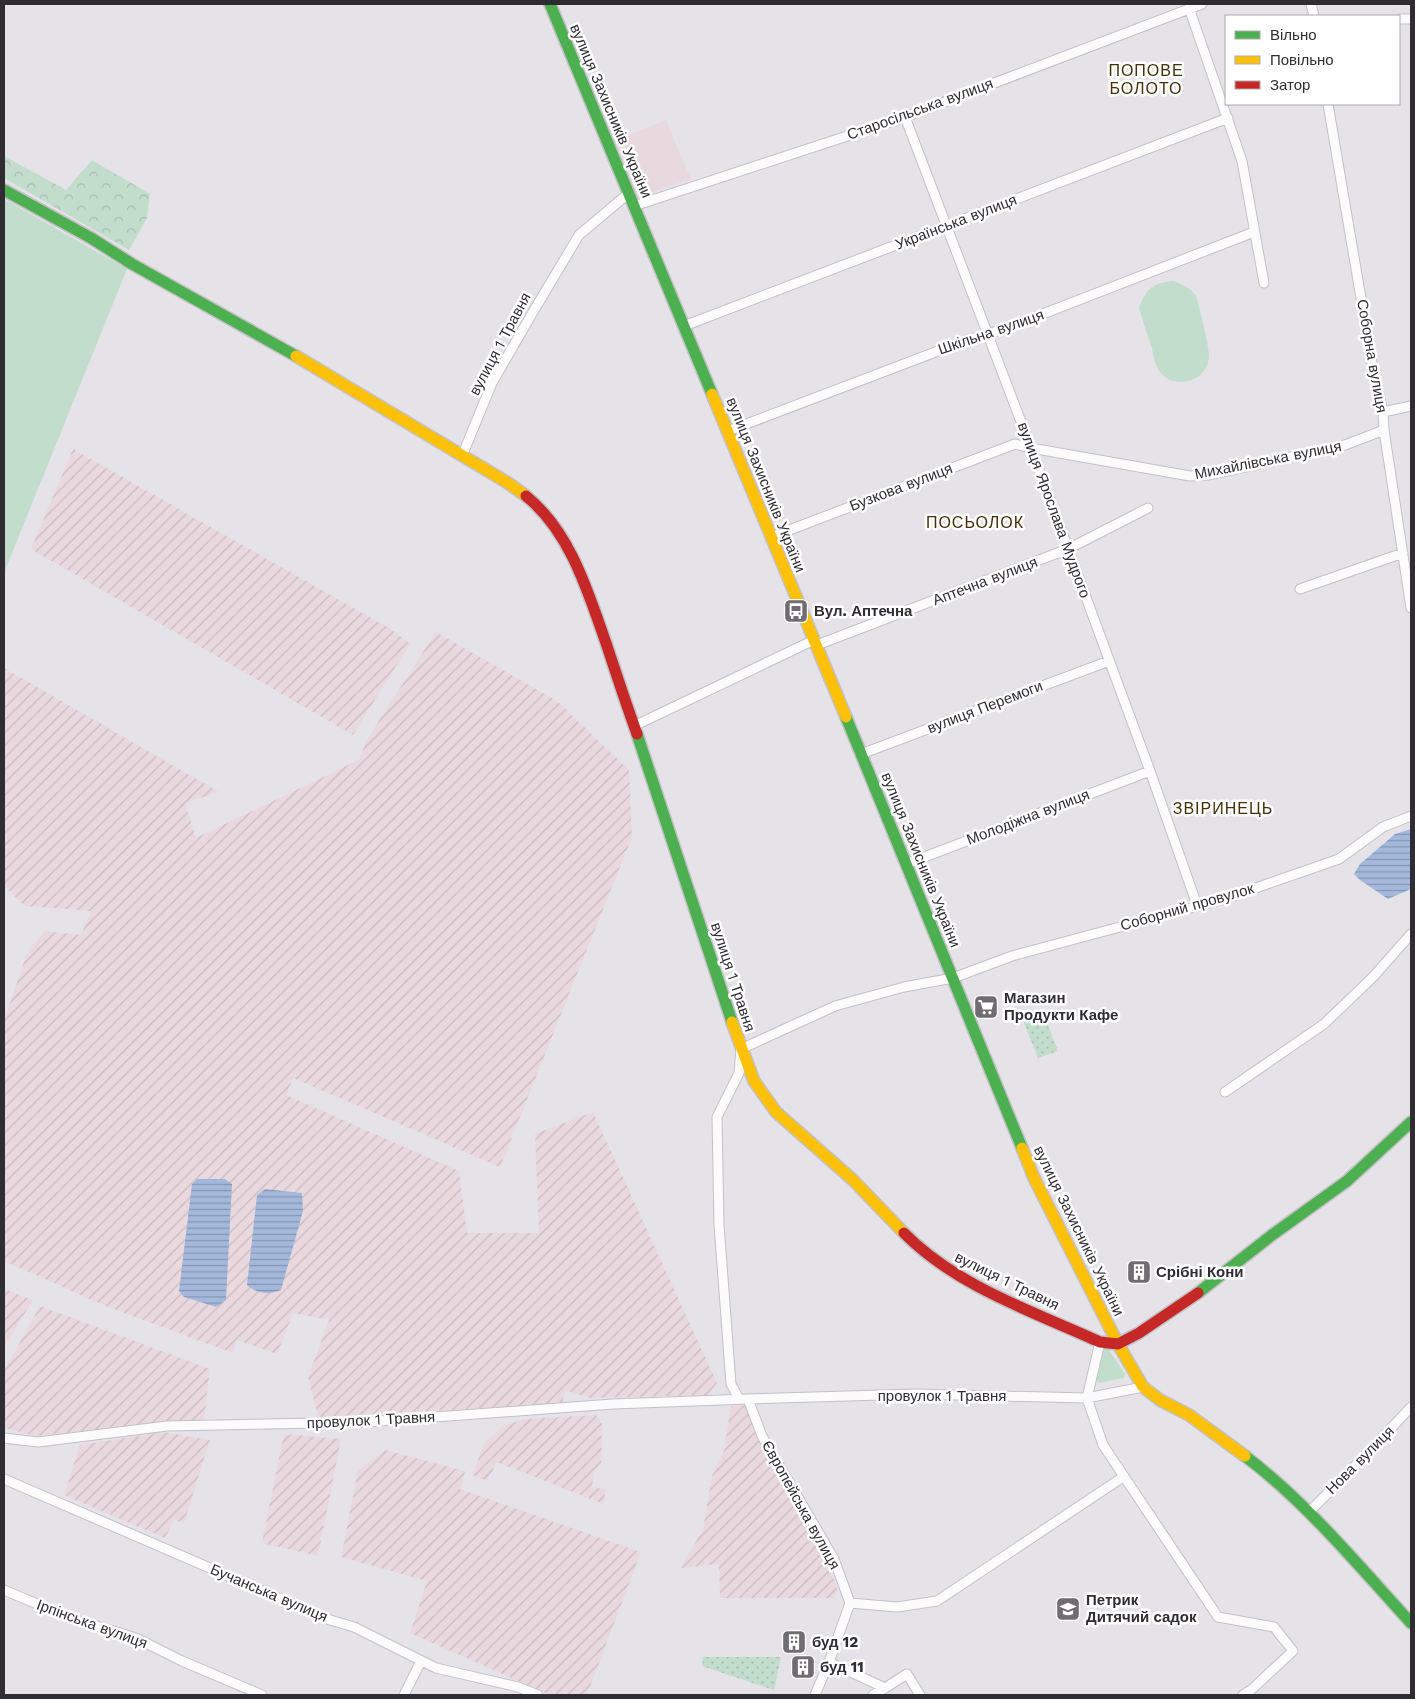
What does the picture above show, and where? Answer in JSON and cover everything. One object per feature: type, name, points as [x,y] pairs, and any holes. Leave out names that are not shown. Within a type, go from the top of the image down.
[{"type":"street","name":"вулиця Захисників України","points":[[550,4],[629,193]]},
{"type":"street","name":"Старосільська вулиця","points":[[634,206],[905,117],[1202,4]]},
{"type":"street","points":[[1189,8],[1242,161],[1264,283]]},
{"type":"street","name":"Соборна вулиця","points":[[1328,105],[1372,359],[1383,412],[1384,430],[1411,608]]},
{"type":"street","name":"вулиця Ярослава Мудрого","points":[[905,117],[1031,448],[1150,771],[1197,906]]},
{"type":"street","name":"Українська вулиця","points":[[684,326],[1228,118]]},
{"type":"street","points":[[4,190],[282,348],[462,456]]},
{"type":"street","points":[[629,193],[634,206]]},
{"type":"street","name":"вулиця 1 Травня","points":[[629,193],[579,235],[492,383],[462,456],[508,483],[534,503],[559,533],[575,561],[590,594],[741,1049],[754,1081],[776,1112],[853,1180],[915,1244],[946,1269],[972,1284],[1100,1342],[1118,1344]]},
{"type":"street","name":"вулиця Захисників України","points":[[634,206],[1034,1178],[1118,1344],[1144,1387],[1160,1400],[1189,1415],[1212,1431],[1270,1475],[1309,1512],[1411,1623]]},
{"type":"street","name":"Шкільна вулиця","points":[[728,431],[967,340],[988,335],[1127,283],[1254,232]]},
{"type":"street","points":[[1383,412],[1411,406]]},
{"type":"street","name":"Михайлівська вулиця","points":[[1031,448],[1190,476],[1209,475],[1345,444],[1384,430]]},
{"type":"street","name":"Бузкова вулиця","points":[[771,537],[1015,444],[1031,448]]},
{"type":"street","name":"Аптечна вулиця","points":[[634,726],[815,643],[1068,549],[1148,508]]},
{"type":"street","points":[[1300,589],[1403,553]]},
{"type":"street","name":"вулиця Перемоги","points":[[861,754],[1109,661]]},
{"type":"street","name":"Молодіжна вулиця","points":[[906,864],[1150,771]]},
{"type":"street","name":"Соборний провулок","points":[[741,1049],[835,1006],[904,987],[953,978],[1012,956],[1224,899],[1339,858],[1383,827],[1411,816]]},
{"type":"street","points":[[1225,1092],[1324,1024],[1373,976],[1411,934]]},
{"type":"street","points":[[741,1049],[739,1074],[717,1117],[719,1225],[731,1384],[744,1399]]},
{"type":"street","points":[[1118,1344],[1139,1333],[1200,1292],[1272,1235],[1347,1181],[1411,1122]]},
{"type":"street","points":[[1100,1342],[1087,1398],[1103,1446],[1218,1617],[1274,1627],[1293,1652],[1253,1693],[1243,1695]]},
{"type":"street","name":"провулок 1 Травня","points":[[4,1438],[38,1442],[167,1426],[367,1422],[613,1404],[744,1399],[916,1394],[1087,1398],[1144,1387]]},
{"type":"street","name":"Європейська вулиця","points":[[744,1399],[762,1436],[834,1559],[850,1603]]},
{"type":"street","name":"Нова вулиця","points":[[1309,1512],[1411,1407]]},
{"type":"street","points":[[815,1695],[850,1603],[897,1607],[937,1601],[1123,1477]]},
{"type":"street","name":"Бучанська вулиця","points":[[4,1479],[330,1620],[354,1627],[436,1668],[518,1687],[538,1695]]},
{"type":"street","name":"Ірпінська вулиця","points":[[4,1590],[70,1618],[136,1638],[182,1661],[262,1695]]},
{"type":"street","points":[[404,1695],[421,1661]]},
{"type":"street","points":[[829,1662],[885,1688]]},
{"type":"street","points":[[874,1695],[907,1674],[920,1695]]},
{"type":"shaded area","points":[[666,120],[691,179],[638,197],[614,141]]},
{"type":"shaded area","points":[[73,449],[389,628],[410,644],[353,735],[31,549]]},
{"type":"shaded area","points":[[436,632],[557,701],[629,770],[632,837],[500,1167],[293,1078],[286,1095],[459,1171],[467,1233],[539,1233],[535,1134],[593,1112],[717,1383],[708,1395],[590,1398],[565,1390],[562,1404],[318,1417],[308,1377],[329,1320],[293,1313],[277,1354],[237,1340],[233,1353],[108,1307],[4,1261],[4,1021],[27,953],[45,931],[81,935],[91,911],[25,906],[4,886],[4,668],[219,792],[185,803],[196,838],[359,760],[366,741]]},
{"type":"shaded area","points":[[4,1289],[33,1300],[4,1346]]},
{"type":"shaded area","points":[[40,1306],[210,1369],[204,1421],[36,1436],[4,1428],[4,1371]]},
{"type":"shaded area","points":[[746,1405],[758,1437],[821,1551],[838,1590],[834,1598],[720,1598],[719,1564],[681,1568],[703,1529],[712,1476],[724,1451],[731,1406]]},
{"type":"shaded area","points":[[596,1415],[602,1424],[601,1464],[594,1470],[592,1487],[606,1490],[603,1504],[497,1462],[487,1481],[473,1475],[484,1443],[504,1425],[526,1419]]},
{"type":"shaded area","points":[[163,1432],[210,1440],[184,1523],[174,1520],[165,1538],[64,1495],[80,1445]]},
{"type":"shaded area","points":[[284,1434],[341,1439],[318,1556],[262,1543]]},
{"type":"shaded area","points":[[385,1450],[465,1471],[460,1489],[641,1552],[587,1695],[550,1695],[410,1633],[427,1581],[341,1557],[358,1471]]},
{"type":"green space","points":[[4,156],[66,190],[92,160],[150,194],[147,218],[129,250],[4,178]]},
{"type":"green space","points":[[4,199],[127,269],[4,573]]},
{"type":"green space","points":[[1174,281],[1189,288],[1196,296],[1209,352],[1207,366],[1202,373],[1187,381],[1178,382],[1170,380],[1163,375],[1157,367],[1139,308],[1148,291],[1161,283]]},
{"type":"green space","points":[[1042,1010],[1058,1051],[1038,1058],[1022,1018]]},
{"type":"green space","points":[[1107,1347],[1125,1374],[1124,1378],[1099,1383],[1095,1379],[1101,1351]]},
{"type":"green space","points":[[703,1657],[781,1657],[774,1690],[702,1666]]},
{"type":"water","points":[[1411,829],[1411,889],[1388,899],[1354,874],[1360,864],[1395,834]]},
{"type":"water","points":[[197,1179],[225,1179],[232,1184],[226,1300],[216,1307],[184,1297],[179,1291],[192,1184]]},
{"type":"water","points":[[265,1189],[302,1193],[303,1211],[281,1290],[272,1293],[259,1292],[247,1285],[257,1195]]},
{"type":"traffic: fast","points":[[550,4],[712,394]]},
{"type":"traffic: fast","points":[[4,190],[296,356]]},
{"type":"traffic: fast","points":[[846,717],[1022,1148]]},
{"type":"traffic: fast","points":[[637,734],[732,1022]]},
{"type":"traffic: fast","points":[[1198,1293],[1272,1235],[1347,1181],[1411,1122]]},
{"type":"traffic: fast","points":[[1245,1456],[1268,1474],[1311,1514],[1411,1623]]},
{"type":"traffic: slow","points":[[296,356],[508,483],[526,496]]},
{"type":"traffic: slow","points":[[712,394],[846,717]]},
{"type":"traffic: slow","points":[[732,1022],[754,1081],[776,1112],[853,1180],[904,1233]]},
{"type":"traffic: slow","points":[[1022,1148],[1034,1178],[1118,1344],[1143,1387],[1160,1400],[1189,1415],[1245,1456]]},
{"type":"traffic: jam","points":[[526,496],[555,527],[576,564],[592,603],[637,734]]},
{"type":"traffic: jam","points":[[904,1233],[925,1252],[971,1283],[1100,1342],[1118,1344],[1139,1333],[1198,1293]]},
{"type":"place","name":"Вул. Аптечна","points":[[796,611]]},
{"type":"place","name":"Магазин Продукти Кафе","points":[[986,1007]]},
{"type":"place","name":"Срібні Кони","points":[[1139,1272]]},
{"type":"place","name":"Петрик Дитячий садок","points":[[1068,1609]]},
{"type":"place","name":"буд 12","points":[[794,1642]]},
{"type":"place","name":"буд 11","points":[[803,1667]]},
{"type":"district","name":"ПОПОВЕ БОЛОТО","points":[[1146,79]]},
{"type":"district","name":"ПОСЬОЛОК","points":[[975,522]]},
{"type":"district","name":"ЗВІРИНЕЦЬ","points":[[1223,808]]}]
